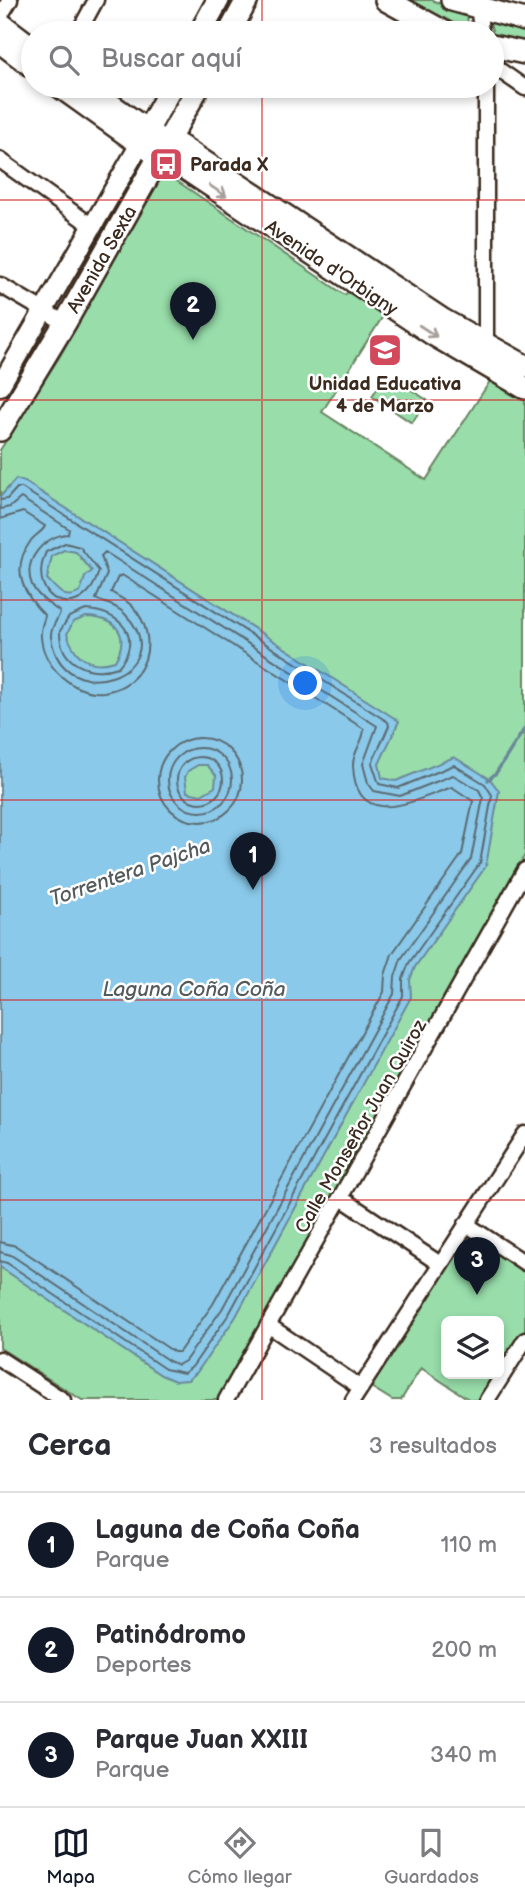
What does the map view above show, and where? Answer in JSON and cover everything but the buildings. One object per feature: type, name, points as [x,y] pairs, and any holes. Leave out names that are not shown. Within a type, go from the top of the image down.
[{"type":"main road","points":[[207,21],[218,0]]},
{"type":"main road","points":[[236,21],[247,0]]},
{"type":"main road","points":[[386,0],[424,21]]},
{"type":"main road","points":[[452,0],[478,4],[525,20]]},
{"type":"main road","points":[[0,23],[21,39]]},
{"type":"main road","points":[[0,42],[21,58]]},
{"type":"main road","points":[[504,49],[525,53]]},
{"type":"main road","points":[[79,98],[152,142]]},
{"type":"main road","points":[[99,98],[152,142]]},
{"type":"main road","name":"Avenida Sexta","points":[[0,430],[53,316],[152,142],[168,98]]},
{"type":"main road","name":"Avenida Sexta","points":[[152,142],[189,98]]},
{"type":"main road","name":"Avenida d'Orbigny","points":[[152,142],[443,320],[525,388]]},
{"type":"main road","name":"Avenida d'Orbigny","points":[[484,353],[525,366]]},
{"type":"street","points":[[0,16],[9,0]]},
{"type":"street","points":[[85,21],[96,0]]},
{"type":"street","points":[[504,73],[525,88]]},
{"type":"street","points":[[484,353],[486,98]]},
{"type":"street","name":"Avenida Sexta","points":[[0,386],[53,316],[92,226],[152,142]]},
{"type":"street","points":[[0,160],[92,226]]},
{"type":"street","points":[[0,285],[53,316]]},
{"type":"street","name":"Calle Monseñor Juan Quiroz","points":[[226,1400],[525,870]]},
{"type":"street","points":[[268,1325],[357,1394],[525,1134]]},
{"type":"street","points":[[341,1198],[440,1264]]},
{"type":"street","points":[[466,1224],[525,1263]]},
{"type":"street","points":[[487,1400],[525,1340]]},
{"type":"street","points":[[0,1359],[63,1400]]},
{"type":"green space","points":[[399,0],[432,0],[467,16],[468,21],[432,21]]},
{"type":"green space","points":[[504,22],[525,28],[525,45],[504,40]]},
{"type":"green space","points":[[168,175],[345,295],[349,290],[385,313],[322,412],[426,480],[492,378],[525,398],[525,855],[220,1400],[82,1400],[0,1348],[0,450],[60,356],[162,176]]},
{"type":"green space","points":[[387,374],[427,400],[412,423],[372,396]]},
{"type":"green space","points":[[469,1237],[477,1239],[525,1270],[525,1335],[504,1368],[504,1316],[441,1316],[441,1379],[497,1379],[483,1400],[470,1400],[421,1368],[401,1400],[392,1400],[371,1387],[464,1240]]},
{"type":"water","name":"Laguna Coña Coña","points":[[16,479],[25,482],[399,721],[379,764],[382,778],[396,781],[454,757],[490,779],[499,791],[486,866],[415,967],[410,980],[411,997],[235,1318],[197,1372],[188,1380],[175,1381],[161,1375],[0,1267],[0,497]],"holes":[[[64,550],[76,552],[92,571],[85,577],[80,592],[69,596],[61,593],[47,579],[52,556]],[[86,617],[112,624],[121,635],[120,651],[115,661],[98,664],[79,655],[67,634],[73,622]],[[198,765],[207,765],[216,775],[215,787],[201,795],[187,792],[185,777],[188,771]]]},
{"type":"waterway","points":[[221,21],[233,0]]},
{"type":"waterway","points":[[136,169],[144,154]]},
{"type":"waterway","points":[[3,404],[47,323]]},
{"type":"waterway","name":"Torrentera Pajcha","points":[[488,780],[496,773],[525,728]]},
{"type":"place","name":"Parada X","points":[[166,164]]},
{"type":"place","name":"Patinódromo","points":[[193,340]]},
{"type":"place","name":"Unidad Educativa 4 de Marzo","points":[[385,350]]},
{"type":"place","name":"Laguna de Coña Coña","points":[[253,890]]},
{"type":"place","name":"Parque Juan XXIII","points":[[477,1295]]}]
